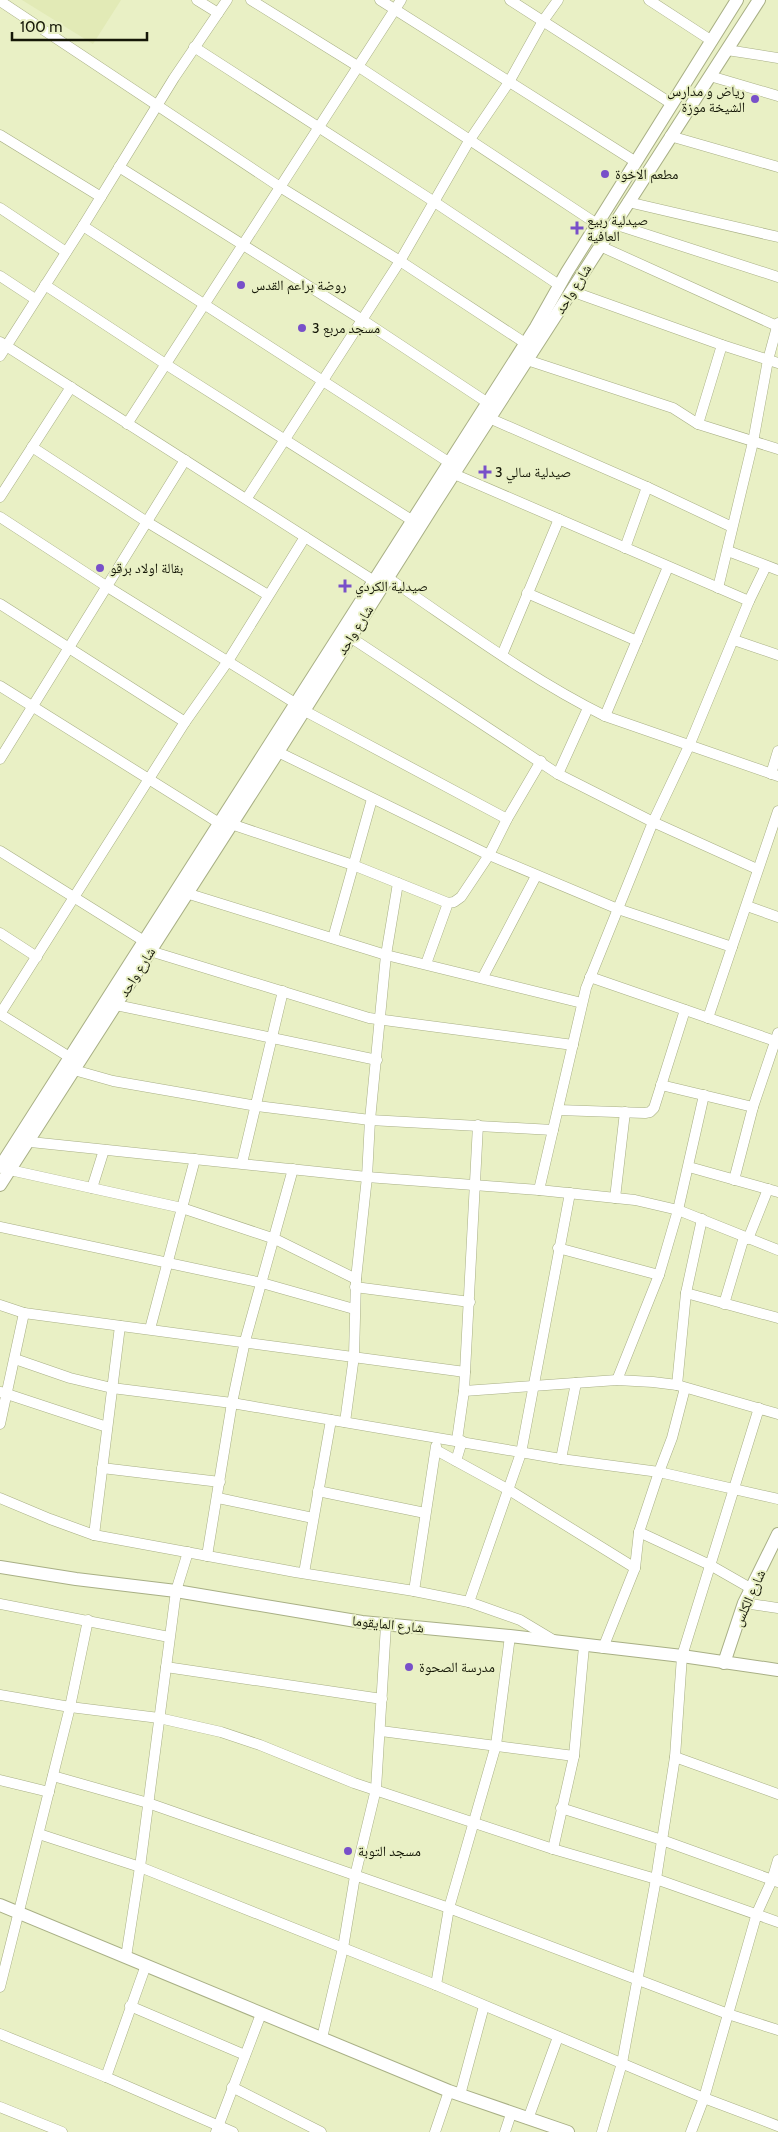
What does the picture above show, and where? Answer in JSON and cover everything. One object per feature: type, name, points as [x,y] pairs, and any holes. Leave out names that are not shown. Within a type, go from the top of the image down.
[{"type":"street","points":[[197,0],[218,13]]},
{"type":"street","points":[[0,356],[3,344],[45,285],[194,47],[228,0]]},
{"type":"street","points":[[251,0],[359,67],[597,224]]},
{"type":"street","points":[[380,0],[636,162]]},
{"type":"street","points":[[127,424],[167,365],[401,0]]},
{"type":"street","points":[[510,0],[672,104]]},
{"type":"street","points":[[247,498],[400,261],[469,141],[509,82],[543,21],[558,0]]},
{"type":"street","points":[[649,0],[712,40]]},
{"type":"street","name":"شارع واحد","points":[[0,1186],[5,1169],[71,1058],[147,946],[216,838],[299,707],[374,580],[408,536],[452,468],[488,403],[559,285],[737,0]]},
{"type":"street","name":"شارع واحد","points":[[225,823],[278,752],[299,707],[350,637],[388,578],[408,536],[412,521],[489,418],[759,0]]},
{"type":"street","points":[[0,1],[159,104],[280,187],[400,261],[525,343]]},
{"type":"street","points":[[194,47],[434,201],[559,285]]},
{"type":"street","points":[[727,50],[778,58]]},
{"type":"street","points":[[710,76],[778,96]]},
{"type":"street","points":[[0,135],[101,197]]},
{"type":"street","points":[[670,136],[778,167]]},
{"type":"street","points":[[119,167],[361,319],[488,403]]},
{"type":"street","points":[[628,202],[778,237]]},
{"type":"street","points":[[0,208],[66,252]]},
{"type":"street","points":[[614,224],[778,277]]},
{"type":"street","points":[[83,226],[322,380],[452,468],[559,519],[749,602]]},
{"type":"street","points":[[600,246],[778,324],[773,361],[718,588]]},
{"type":"street","points":[[0,276],[35,299]]},
{"type":"street","points":[[45,285],[412,521]]},
{"type":"street","points":[[572,290],[722,345],[773,361]]},
{"type":"street","points":[[3,344],[374,580]]},
{"type":"street","points":[[698,424],[722,345]]},
{"type":"street","points":[[527,360],[674,408],[698,424],[778,449]]},
{"type":"street","points":[[0,497],[71,387]]},
{"type":"street","points":[[489,418],[647,487],[732,527]]},
{"type":"street","points":[[32,446],[148,522],[268,595]]},
{"type":"street","points":[[0,759],[185,460]]},
{"type":"street","points":[[625,548],[647,487]]},
{"type":"street","points":[[0,517],[299,707],[507,819]]},
{"type":"street","points":[[502,655],[559,519]]},
{"type":"street","points":[[71,1058],[0,1014],[38,957],[185,722],[228,661],[305,537]]},
{"type":"street","points":[[728,551],[778,570]]},
{"type":"street","points":[[538,1190],[582,1003],[590,978],[653,822],[689,746],[766,566]]},
{"type":"street","points":[[605,716],[668,567]]},
{"type":"street","points":[[388,578],[502,655],[588,708],[605,716],[774,775],[778,751]]},
{"type":"street","points":[[527,593],[637,641]]},
{"type":"street","points":[[0,604],[185,722]]},
{"type":"street","points":[[350,637],[541,761],[558,774],[653,822],[758,869]]},
{"type":"street","points":[[734,640],[778,655]]},
{"type":"street","points":[[0,686],[148,780],[225,823],[353,865],[448,903],[462,897],[489,856],[507,819],[541,761]]},
{"type":"street","points":[[558,774],[588,708]]},
{"type":"street","points":[[278,752],[489,856],[618,909],[732,947]]},
{"type":"street","points":[[333,938],[372,800]]},
{"type":"street","points":[[708,1018],[778,811]]},
{"type":"street","name":"شارع واحد","points":[[23,1141],[74,1070],[116,1005],[147,946],[186,893],[216,838]]},
{"type":"street","points":[[0,851],[147,946],[283,991],[380,1020],[572,1045]]},
{"type":"street","points":[[484,977],[536,876]]},
{"type":"street","points":[[345,1422],[354,1356],[354,1308],[386,955],[398,883]]},
{"type":"street","points":[[186,893],[386,955],[484,977],[582,1003]]},
{"type":"street","points":[[426,964],[448,903]]},
{"type":"street","points":[[747,906],[778,917]]},
{"type":"street","points":[[0,933],[38,957]]},
{"type":"street","points":[[590,978],[777,1039],[753,1107],[734,1180]]},
{"type":"street","points":[[242,1163],[283,991]]},
{"type":"street","points":[[116,1005],[377,1060]]},
{"type":"street","points":[[558,1110],[650,1112],[654,1108],[685,1010]]},
{"type":"street","points":[[74,1070],[114,1081],[257,1106],[370,1120],[553,1130]]},
{"type":"street","points":[[661,1085],[753,1107]]},
{"type":"street","points":[[617,1380],[659,1275],[689,1167],[704,1095]]},
{"type":"street","points":[[614,1198],[625,1112]]},
{"type":"street","points":[[456,1461],[460,1441],[470,1302],[478,1125]]},
{"type":"street","points":[[23,1141],[367,1177],[475,1184],[570,1193],[664,1205],[778,1250]]},
{"type":"street","points":[[92,1188],[104,1150]]},
{"type":"street","points":[[150,1329],[195,1160]]},
{"type":"street","points":[[689,1167],[773,1191],[746,1238],[724,1304]]},
{"type":"street","points":[[5,1169],[182,1208],[275,1239],[356,1283],[470,1302]]},
{"type":"street","points":[[207,1556],[218,1498],[232,1402],[245,1341],[293,1169]]},
{"type":"street","points":[[468,1602],[521,1453],[558,1248],[570,1193]]},
{"type":"street","points":[[603,1648],[635,1568],[639,1532],[658,1472],[672,1438],[681,1386],[686,1293],[702,1219]]},
{"type":"street","points":[[0,1227],[169,1261],[262,1283],[354,1308]]},
{"type":"street","points":[[558,1248],[659,1275]]},
{"type":"street","points":[[686,1293],[778,1318]]},
{"type":"street","points":[[0,1305],[24,1312],[120,1326],[245,1341],[465,1372]]},
{"type":"street","points":[[0,1424],[3,1393],[15,1359],[24,1312]]},
{"type":"street","points":[[94,1534],[120,1326]]},
{"type":"street","points":[[15,1359],[70,1378],[112,1388],[232,1402],[561,1460],[658,1472],[778,1499]]},
{"type":"street","points":[[464,1391],[617,1380],[681,1386],[778,1414]]},
{"type":"street","points":[[561,1460],[576,1384]]},
{"type":"street","points":[[3,1393],[107,1427]]},
{"type":"street","points":[[602,2132],[622,2063],[656,1879],[675,1757],[682,1656],[759,1408]]},
{"type":"street","points":[[304,1573],[331,1420]]},
{"type":"street","points":[[414,1591],[438,1437]]},
{"type":"street","points":[[436,1450],[509,1490],[635,1568]]},
{"type":"street","points":[[102,1468],[220,1482]]},
{"type":"street","points":[[318,1490],[425,1513]]},
{"type":"street","points":[[0,1498],[50,1520],[94,1534],[468,1602],[520,1620],[557,1643]]},
{"type":"street","points":[[218,1498],[313,1518]]},
{"type":"street","points":[[639,1532],[710,1565],[752,1589]]},
{"type":"street","name":"شارع الكلس","points":[[724,1663],[744,1603],[778,1535]]},
{"type":"street","points":[[126,1957],[140,1867],[176,1591],[188,1552]]},
{"type":"street","name":"شارع المايقوما","points":[[0,1567],[176,1591],[386,1625],[510,1636],[557,1643],[682,1656],[778,1670]]},
{"type":"street","points":[[744,1603],[778,1608]]},
{"type":"street","points":[[0,1604],[170,1637]]},
{"type":"street","points":[[0,1983],[70,1707],[88,1620]]},
{"type":"street","points":[[322,2038],[344,1948],[355,1876],[376,1789],[386,1625]]},
{"type":"street","points":[[436,1986],[449,1908],[496,1745],[510,1636]]},
{"type":"street","points":[[553,1849],[574,1756],[584,1646]]},
{"type":"street","points":[[166,1667],[382,1699]]},
{"type":"street","points":[[0,1695],[70,1707],[159,1718],[221,1732],[260,1745],[348,1780],[553,1849],[656,1879],[757,1913],[778,1922]]},
{"type":"street","points":[[380,1731],[574,1756]]},
{"type":"street","points":[[675,1757],[778,1794]]},
{"type":"street","points":[[53,1776],[148,1803],[449,1908],[728,2014],[778,2030]]},
{"type":"street","points":[[0,1780],[49,1792]]},
{"type":"street","points":[[561,1808],[662,1840],[775,1881]]},
{"type":"street","points":[[39,1834],[140,1867],[344,1948],[704,2098],[778,2126]]},
{"type":"street","points":[[691,2132],[704,2098],[757,1913],[775,1881],[778,1860]]},
{"type":"street","points":[[0,1905],[455,2093],[511,2114],[568,2132]]},
{"type":"street","points":[[106,2077],[146,1965]]},
{"type":"street","points":[[130,2006],[245,2055]]},
{"type":"street","points":[[435,2132],[455,2093],[484,2006]]},
{"type":"street","points":[[217,2128],[261,2014]]},
{"type":"street","points":[[0,2034],[106,2077],[217,2128],[233,2132]]},
{"type":"street","points":[[528,2119],[558,2037]]},
{"type":"street","points":[[232,2087],[321,2132]]},
{"type":"street","points":[[0,2107],[62,2132]]},
{"type":"street","points":[[505,2132],[511,2114]]},
{"type":"shaded area","points":[[22,0],[121,0],[93,44]]},
{"type":"place","name":"رياض و مدارس الشيخة موزة","points":[[755,99]]},
{"type":"place","name":"مطعم الاخوة","points":[[605,174]]},
{"type":"place","name":"صيدلية ربيع العافية","points":[[577,228]]},
{"type":"place","name":"روضة براعم القدس","points":[[241,285]]},
{"type":"place","name":"مسجد مربع 3","points":[[302,328]]},
{"type":"place","name":"صيدلية سالي 3","points":[[485,472]]},
{"type":"place","name":"بقالة اولاد برقو","points":[[100,568]]},
{"type":"place","name":"صيدلية الكردي","points":[[345,586]]},
{"type":"place","name":"مدرسة الصحوة","points":[[409,1667]]},
{"type":"place","name":"مسجد التوبة","points":[[348,1851]]}]
